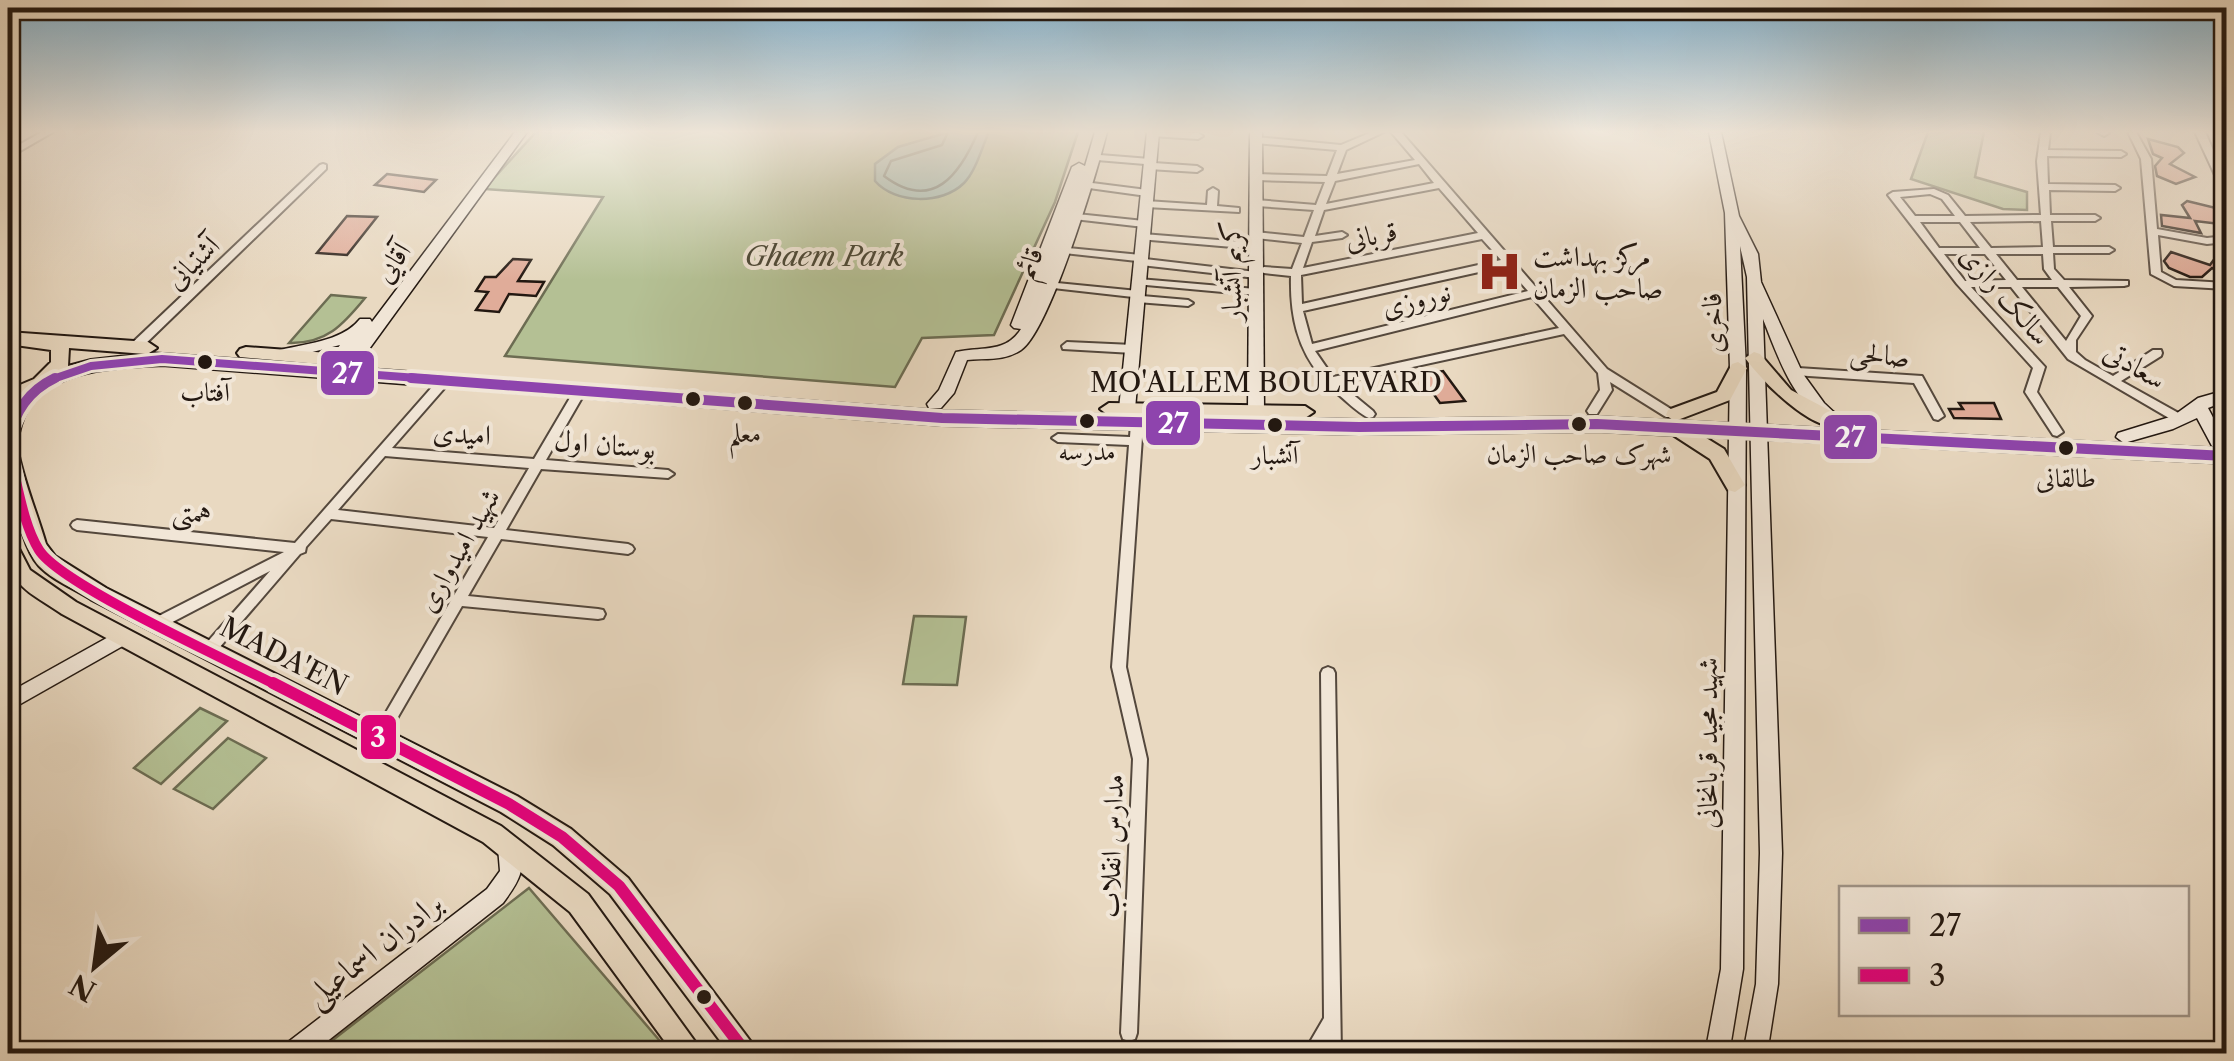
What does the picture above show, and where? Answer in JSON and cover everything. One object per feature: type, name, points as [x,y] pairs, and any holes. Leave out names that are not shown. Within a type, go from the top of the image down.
[{"type":"main road","name":"آقایی","points":[[349,363],[364,324],[467,182]]},
{"type":"main road","name":"آقایی","points":[[349,363],[483,182]]},
{"type":"main road","name":"قائم","points":[[1011,350],[1072,182]]},
{"type":"main road","name":"قائم","points":[[1011,350],[1022,342],[1048,285],[1084,182]]},
{"type":"main road","points":[[1133,424],[1132,349],[1148,182]]},
{"type":"main road","name":"کریم آتشبار","points":[[1256,182],[1260,273],[1256,292],[1256,411]]},
{"type":"main road","name":"فاخری","points":[[1725,182],[1746,362]]},
{"type":"main road","name":"فاخری","points":[[1732,213],[1751,254],[1754,276],[1745,424]]},
{"type":"main road","points":[[1754,276],[1776,336],[1816,406],[1838,422]]},
{"type":"main road","points":[[281,355],[330,344],[364,324]]},
{"type":"main road","points":[[8,439],[9,429],[40,383],[52,374],[62,354],[60,347],[41,339]]},
{"type":"main road","name":"MO'ALLEM BOULEVARD","points":[[8,341],[41,339],[281,355],[935,404],[1133,424],[1256,411],[1593,412],[1745,424],[2224,449]]},
{"type":"main road","points":[[935,404],[946,393],[961,356],[1011,350]]},
{"type":"main road","name":"MO'ALLEM BOULEVARD","points":[[8,397],[40,383],[121,360],[349,363],[444,381],[942,418],[1133,424],[1673,419]]},
{"type":"main road","points":[[1735,485],[1717,454],[1673,419],[1724,396],[1746,362],[1785,394],[1838,422]]},
{"type":"main road","points":[[2124,437],[2226,396]]},
{"type":"main road","points":[[2200,409],[2224,449]]},
{"type":"main road","name":"MO'ALLEM BOULEVARD","points":[[1745,424],[1838,422],[2057,432],[2224,449]]},
{"type":"main road","points":[[1745,424],[1766,674],[1771,853],[1767,984],[1755,1054]]},
{"type":"main road","name":"شهید مجید قربانخانی","points":[[1718,1054],[1732,969],[1735,485],[1745,424]]},
{"type":"main road","name":"MADA'EN","points":[[8,448],[32,537],[48,562],[156,624],[562,836],[619,886],[747,1054]]},
{"type":"main road","points":[[8,547],[22,576],[121,638],[448,810],[509,847],[578,903],[684,1050]]},
{"type":"main road","points":[[8,704],[121,638]]},
{"type":"main road","points":[[1734,667],[1754,676],[1766,674]]},
{"type":"main road","points":[[1734,702],[1767,698]]},
{"type":"main road","points":[[1734,702],[1768,722]]},
{"type":"main road","name":"برادران اسماعیلی","points":[[290,1054],[494,896],[511,874],[509,847]]},
{"type":"street","name":"آشتیانی","points":[[135,347],[309,182]]},
{"type":"street","points":[[1328,182],[1296,273],[1296,309],[1308,349],[1327,382],[1369,414]]},
{"type":"street","points":[[1440,182],[1604,372],[1673,419]]},
{"type":"street","name":"سعادتی","points":[[2045,182],[2049,269],[2086,316],[2070,340],[2074,358],[2178,418]]},
{"type":"street","points":[[2148,182],[2154,271],[2179,284],[2226,286]]},
{"type":"street","points":[[1256,203],[1320,208],[1442,184]]},
{"type":"street","points":[[2045,187],[2083,184],[2115,188]]},
{"type":"street","points":[[1092,186],[1236,210]]},
{"type":"street","points":[[1212,208],[1213,191]]},
{"type":"street","name":"سالک رازی","points":[[1965,218],[1944,197],[1931,191],[1893,195],[2038,367],[2031,392],[2057,432]]},
{"type":"street","points":[[1082,214],[1144,230],[1256,240],[1308,240],[1342,234]]},
{"type":"street","points":[[1965,218],[2011,284],[2074,358]]},
{"type":"street","points":[[1915,219],[2095,218]]},
{"type":"street","points":[[2151,231],[2207,241],[2226,239]]},
{"type":"street","name":"قربانی","points":[[1068,251],[1260,273],[1296,273],[1486,235]]},
{"type":"street","points":[[1938,252],[2108,250]]},
{"type":"street","points":[[1296,309],[1508,262]]},
{"type":"street","points":[[1965,284],[2124,283]]},
{"type":"street","points":[[1056,286],[1138,292],[1256,292]]},
{"type":"street","points":[[1138,292],[1188,303]]},
{"type":"street","name":"نوروزی","points":[[1308,349],[1536,293]]},
{"type":"street","points":[[1327,382],[1567,330]]},
{"type":"street","points":[[1067,346],[1132,349]]},
{"type":"street","points":[[2113,381],[2157,353]]},
{"type":"street","points":[[1593,412],[1606,390],[1604,372]]},
{"type":"street","name":"صالحی","points":[[1798,372],[1918,379],[1938,416]]},
{"type":"street","points":[[208,651],[444,381]]},
{"type":"street","name":"شهيد امیدواری","points":[[378,737],[581,389]]},
{"type":"street","points":[[1058,438],[1133,424]]},
{"type":"street","name":"مدارس انقلاب","points":[[1129,1033],[1140,759],[1119,668],[1133,424]]},
{"type":"street","name":"امیدی","points":[[384,452],[537,464]]},
{"type":"street","name":"بوستان اول","points":[[537,464],[668,474]]},
{"type":"street","points":[[330,514],[628,549]]},
{"type":"street","name":"همتی","points":[[77,525],[301,549]]},
{"type":"street","points":[[156,624],[301,549]]},
{"type":"street","points":[[458,600],[598,614]]},
{"type":"street","points":[[1328,672],[1333,1054]]},
{"type":"street","points":[[1311,1054],[1332,1020]]},
{"type":"green space","name":"Ghaem Park","points":[[491,182],[1062,182],[994,335],[922,338],[895,387],[505,356],[603,197],[484,189]]},
{"type":"green space","points":[[1919,182],[1991,182],[2027,192],[2027,210],[2003,209]]},
{"type":"green space","points":[[331,295],[365,298],[333,331],[313,340],[289,343]]},
{"type":"green space","points":[[914,616],[966,617],[957,685],[903,684]]},
{"type":"green space","points":[[200,708],[227,721],[161,784],[134,768]]},
{"type":"green space","points":[[228,738],[266,758],[213,809],[174,789]]},
{"type":"green space","points":[[529,888],[660,1041],[658,1053],[316,1053]]},
{"type":"water","points":[[876,182],[965,182],[955,190],[931,198],[906,198]]},
{"type":"building","points":[[379,182],[434,182],[424,192],[375,185]]},
{"type":"building","points":[[2187,201],[2220,209],[2225,220],[2220,224],[2195,221],[2201,233],[2162,226],[2161,215],[2190,218],[2182,205]]},
{"type":"building","points":[[347,216],[377,217],[347,255],[317,253]]},
{"type":"building","points":[[2171,252],[2210,265],[2218,254],[2226,254],[2226,274],[2212,268],[2202,277],[2190,277],[2169,268],[2164,261]]},
{"type":"building","points":[[513,259],[531,260],[518,281],[544,282],[536,296],[509,294],[499,312],[476,310],[488,292],[476,291],[485,277],[496,277]]},
{"type":"building","points":[[1443,371],[1465,401],[1440,403],[1420,375]]},
{"type":"building","points":[[1959,403],[1994,403],[2001,419],[1954,418],[1949,409],[1963,409]]},
{"type":"transit line","name":"27","points":[[8,439],[15,415],[28,396],[45,382],[91,366],[162,359],[942,418],[1359,427],[1597,424],[2226,456]]},
{"type":"transit line","name":"3","points":[[8,448],[37,547],[48,562],[99,594],[509,804],[562,837],[619,886],[747,1054]]},
{"type":"place","name":"مرکز بهداشت صاحب الزمان","points":[[1500,272]]},
{"type":"place","name":"آفتاب","points":[[205,362]]},
{"type":"place","name":"معلم","points":[[745,403]]},
{"type":"place","name":"مدرسه","points":[[1087,421]]},
{"type":"place","name":"شهرک صاحب الزمان","points":[[1579,424]]},
{"type":"place","name":"آتشبار","points":[[1275,425]]},
{"type":"place","name":"طالقانی","points":[[2066,448]]}]
